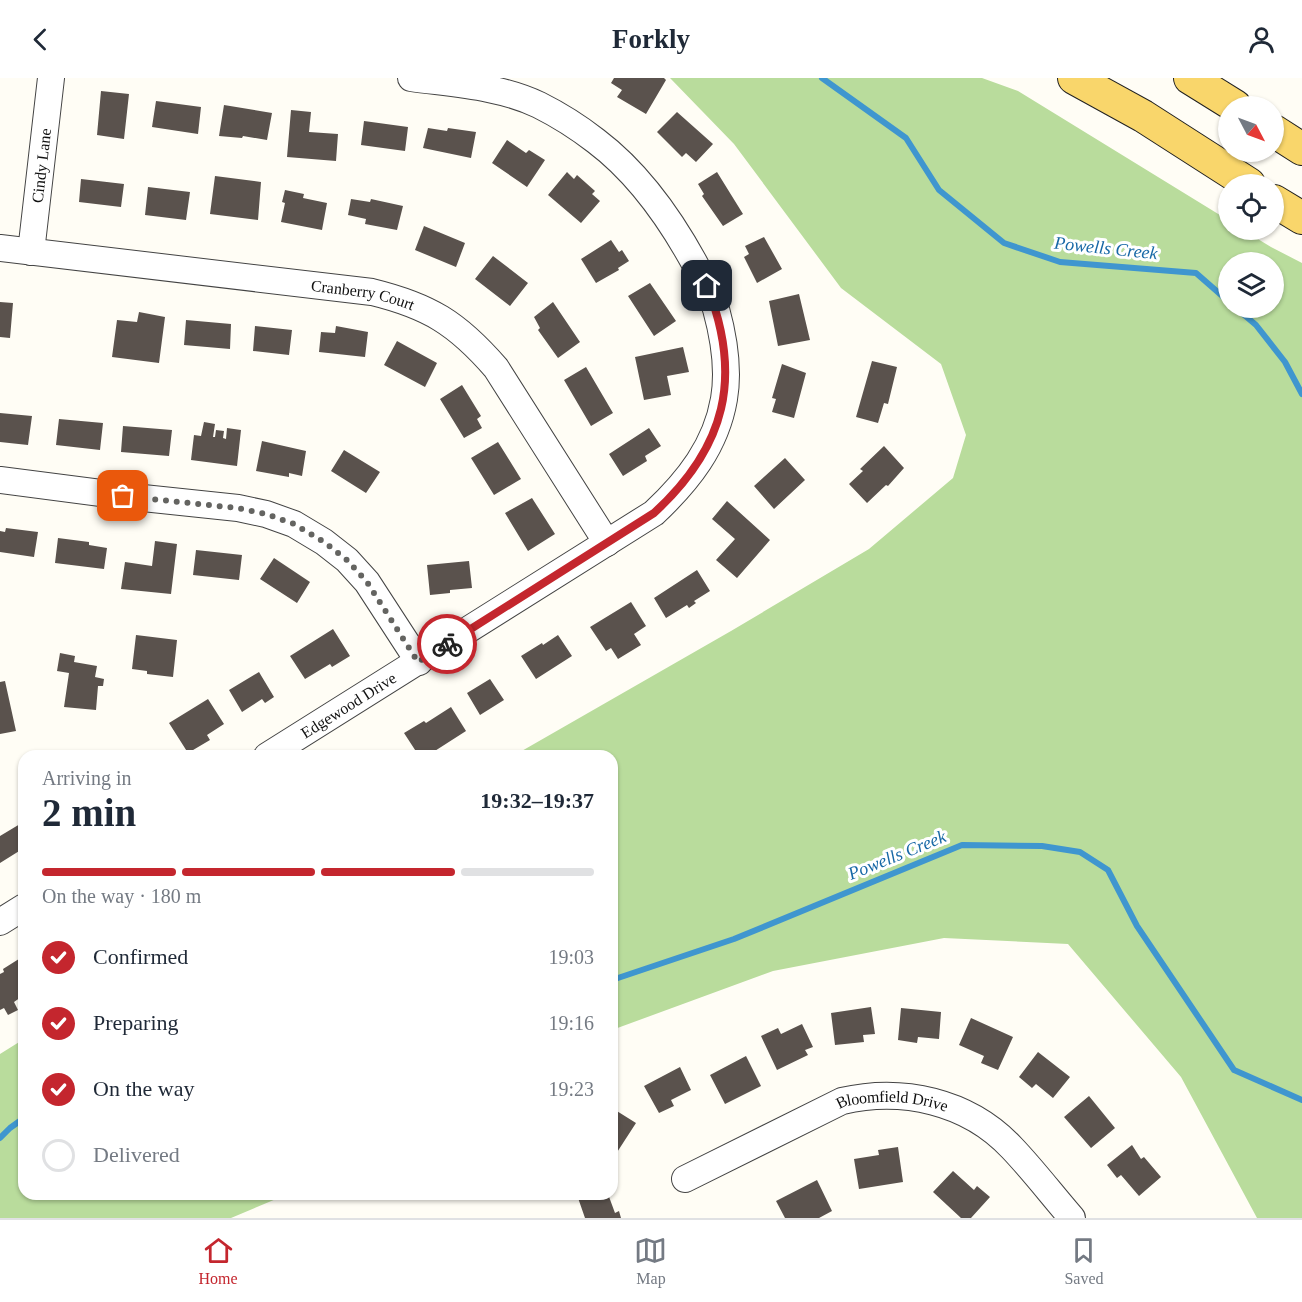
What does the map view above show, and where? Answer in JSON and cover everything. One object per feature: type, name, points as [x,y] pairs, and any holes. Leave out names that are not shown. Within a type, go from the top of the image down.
[{"type":"main road","points":[[1074,78],[1143,116],[1233,174]]},
{"type":"main road","points":[[1190,78],[1218,96]]},
{"type":"main road","points":[[1284,137],[1302,149]]},
{"type":"main road","points":[[1284,207],[1302,218]]},
{"type":"street","name":"Cindy Lane","points":[[31,252],[51,78]]},
{"type":"street","name":"Edgewood Drive","points":[[277,750],[654,513],[676,493],[694,470],[712,438],[724,398],[726,368],[723,338],[716,309],[707,286],[682,241],[656,204],[627,170],[598,142],[568,121],[536,104],[495,89],[411,78]]},
{"type":"street","name":"Cranberry Court","points":[[0,248],[372,292],[400,299],[428,310],[469,339],[496,368],[607,543]]},
{"type":"street","points":[[0,480],[237,508],[266,514],[294,524],[324,542],[347,560],[367,582],[418,662]]},
{"type":"street","points":[[0,922],[18,911]]},
{"type":"street","name":"Bloomfield Drive","points":[[685,1179],[842,1101],[858,1097],[891,1095],[919,1098],[946,1105],[990,1128],[1011,1147],[1072,1218]]},
{"type":"green space","points":[[670,78],[982,78],[1018,91],[1218,214],[1218,240],[1259,240],[1281,252],[1218,252],[1218,318],[1284,318],[1284,254],[1302,263],[1302,1218],[1257,1218],[1181,1077],[1068,944],[944,938],[773,971],[618,1028],[618,750],[523,750],[869,549],[953,478],[966,435],[941,364],[841,288],[734,144]]},
{"type":"green space","points":[[18,1043],[18,1200],[274,1200],[231,1218],[0,1218],[0,1054]]},
{"type":"building","points":[[614,78],[664,78],[666,80],[646,114],[617,97],[622,90],[611,83]]},
{"type":"building","points":[[101,91],[129,94],[124,139],[97,135]]},
{"type":"building","points":[[156,101],[201,107],[198,134],[152,127]]},
{"type":"building","points":[[224,105],[272,113],[267,140],[243,136],[242,138],[219,136]]},
{"type":"building","points":[[291,110],[311,112],[309,132],[338,134],[336,161],[287,157]]},
{"type":"building","points":[[677,112],[713,144],[696,162],[686,153],[682,157],[657,132]]},
{"type":"building","points":[[364,121],[408,127],[405,151],[361,145]]},
{"type":"building","points":[[428,128],[476,132],[471,158],[423,148]]},
{"type":"building","points":[[507,140],[526,153],[529,150],[545,160],[527,187],[492,163]]},
{"type":"building","points":[[567,172],[574,179],[577,175],[595,191],[592,194],[600,201],[581,223],[548,195]]},
{"type":"building","points":[[717,172],[743,214],[723,226],[702,196],[704,194],[698,184]]},
{"type":"building","points":[[215,176],[261,182],[258,220],[210,214]]},
{"type":"building","points":[[81,179],[124,184],[121,207],[79,202]]},
{"type":"building","points":[[148,187],[190,192],[186,220],[145,215]]},
{"type":"building","points":[[285,190],[304,194],[303,198],[327,203],[322,230],[281,222]]},
{"type":"building","points":[[351,199],[370,202],[371,199],[403,206],[397,230],[365,224],[366,219],[348,215]]},
{"type":"building","points":[[424,226],[465,243],[456,267],[415,250]]},
{"type":"building","points":[[764,237],[782,269],[757,283],[744,257],[749,254],[745,246]]},
{"type":"building","points":[[611,240],[619,252],[622,250],[629,261],[618,268],[619,270],[596,283],[581,259]]},
{"type":"building","points":[[493,256],[528,283],[510,306],[475,279]]},
{"type":"building","points":[[650,283],[676,321],[654,336],[628,296]]},
{"type":"building","points":[[799,294],[810,340],[778,346],[769,301]]},
{"type":"building","points":[[0,302],[13,303],[10,338],[0,337]]},
{"type":"building","points":[[553,302],[580,342],[558,358],[538,330],[540,328],[534,317]]},
{"type":"building","points":[[139,312],[165,317],[159,363],[112,357],[117,320],[137,322]]},
{"type":"building","points":[[186,320],[231,324],[230,349],[184,345]]},
{"type":"building","points":[[255,326],[292,330],[289,355],[253,351]]},
{"type":"building","points":[[336,326],[368,332],[365,357],[319,352],[321,332],[335,333]]},
{"type":"building","points":[[397,341],[437,363],[425,387],[384,365]]},
{"type":"building","points":[[683,347],[689,372],[667,376],[671,395],[644,400],[635,357]]},
{"type":"building","points":[[872,361],[897,367],[888,404],[884,403],[878,423],[856,417]]},
{"type":"building","points":[[782,364],[806,373],[794,418],[772,412],[776,399],[772,398]]},
{"type":"building","points":[[586,367],[613,413],[591,426],[564,380]]},
{"type":"building","points":[[462,385],[481,416],[477,419],[482,428],[464,438],[440,399]]},
{"type":"building","points":[[0,413],[32,416],[28,445],[0,442]]},
{"type":"building","points":[[59,419],[103,423],[100,450],[56,445]]},
{"type":"building","points":[[204,422],[215,424],[213,437],[215,437],[216,430],[224,431],[223,438],[226,439],[227,428],[241,430],[237,466],[191,460],[194,435],[201,436]]},
{"type":"building","points":[[123,426],[172,430],[169,456],[121,452]]},
{"type":"building","points":[[649,428],[661,446],[645,456],[647,461],[623,476],[609,454]]},
{"type":"building","points":[[262,441],[306,451],[302,476],[289,473],[289,477],[256,471]]},
{"type":"building","points":[[498,442],[521,479],[494,495],[471,458]]},
{"type":"building","points":[[884,446],[904,468],[888,486],[886,485],[867,503],[849,484],[863,471],[860,469]]},
{"type":"building","points":[[344,450],[380,472],[366,493],[331,471]]},
{"type":"building","points":[[785,458],[805,480],[774,509],[754,486]]},
{"type":"building","points":[[532,498],[555,534],[528,551],[505,513]]},
{"type":"building","points":[[727,501],[770,540],[737,578],[716,560],[735,539],[712,519]]},
{"type":"building","points":[[6,528],[38,532],[34,557],[0,552],[0,531],[5,532]]},
{"type":"building","points":[[58,538],[89,542],[89,545],[107,548],[104,569],[55,563]]},
{"type":"building","points":[[155,541],[177,544],[171,594],[121,589],[125,562],[152,566]]},
{"type":"building","points":[[196,550],[242,555],[239,580],[193,575]]},
{"type":"building","points":[[274,558],[310,582],[297,603],[260,579]]},
{"type":"building","points":[[469,561],[472,588],[430,595],[427,565]]},
{"type":"building","points":[[697,570],[710,591],[694,601],[696,603],[689,608],[687,605],[666,618],[654,598]]},
{"type":"building","points":[[631,602],[646,626],[634,634],[641,645],[618,659],[611,648],[606,651],[590,627]]},
{"type":"building","points":[[333,629],[350,656],[332,667],[330,664],[305,679],[290,656]]},
{"type":"building","points":[[136,635],[177,640],[173,677],[147,674],[147,671],[132,669]]},
{"type":"building","points":[[558,635],[572,656],[536,679],[521,656]]},
{"type":"building","points":[[60,653],[75,656],[74,662],[97,666],[95,677],[104,679],[103,686],[98,686],[96,710],[64,707],[69,673],[57,671]]},
{"type":"building","points":[[259,672],[274,697],[265,703],[262,699],[242,712],[229,690]]},
{"type":"building","points":[[490,679],[504,700],[480,715],[467,693]]},
{"type":"building","points":[[5,681],[16,731],[0,734],[0,682]]},
{"type":"building","points":[[208,699],[224,724],[207,735],[210,740],[193,750],[186,750],[169,723]]},
{"type":"building","points":[[451,707],[466,731],[436,750],[415,750],[404,733],[424,721],[426,723]]},
{"type":"building","points":[[18,825],[18,852],[0,863],[0,836]]},
{"type":"building","points":[[18,960],[18,999],[14,1002],[18,1010],[8,1015],[4,1008],[0,1010],[0,974],[4,972],[3,969]]},
{"type":"building","points":[[871,1007],[875,1034],[863,1035],[864,1042],[835,1045],[831,1013]]},
{"type":"building","points":[[901,1008],[941,1012],[939,1039],[918,1037],[917,1043],[898,1040]]},
{"type":"building","points":[[971,1018],[1013,1037],[998,1070],[981,1063],[984,1056],[959,1045]]},
{"type":"building","points":[[802,1024],[813,1047],[805,1050],[808,1055],[777,1070],[761,1036],[778,1028],[781,1034]]},
{"type":"building","points":[[1038,1052],[1070,1077],[1053,1098],[1036,1084],[1032,1088],[1019,1077]]},
{"type":"building","points":[[746,1056],[761,1086],[725,1104],[710,1075]]},
{"type":"building","points":[[680,1067],[691,1090],[671,1100],[674,1106],[659,1113],[644,1086]]},
{"type":"building","points":[[1089,1096],[1115,1128],[1091,1148],[1064,1117]]},
{"type":"building","points":[[618,1112],[636,1123],[618,1151]]},
{"type":"building","points":[[1132,1145],[1141,1159],[1144,1157],[1161,1177],[1139,1196],[1121,1175],[1117,1178],[1107,1165]]},
{"type":"building","points":[[898,1147],[903,1182],[859,1189],[854,1159],[879,1155],[878,1150]]},
{"type":"building","points":[[953,1171],[974,1190],[977,1186],[990,1197],[971,1218],[961,1218],[933,1192]]},
{"type":"building","points":[[817,1180],[832,1211],[819,1218],[785,1218],[776,1201]]},
{"type":"building","points":[[579,1200],[610,1200],[615,1213],[619,1211],[621,1218],[585,1218]]},
{"type":"waterway","name":"Powells Creek","points":[[822,78],[906,138],[939,190],[1004,243],[1060,262],[1196,273],[1218,292]]},
{"type":"waterway","name":"Powells Creek","points":[[1248,318],[1285,362],[1302,394]]},
{"type":"waterway","name":"Powells Creek","points":[[618,978],[734,939],[962,845],[1042,846],[1080,852],[1108,870],[1137,926],[1234,1070],[1302,1100]]},
{"type":"waterway","name":"Powells Creek","points":[[0,1138],[18,1122]]},
{"type":"way so far","points":[[123,496],[237,508],[266,514],[294,524],[324,542],[347,560],[367,582],[418,662],[447,644]]},
{"type":"route","points":[[447,644],[654,513],[676,493],[694,470],[712,438],[724,398],[726,368],[723,338],[716,309],[707,286]]}]
